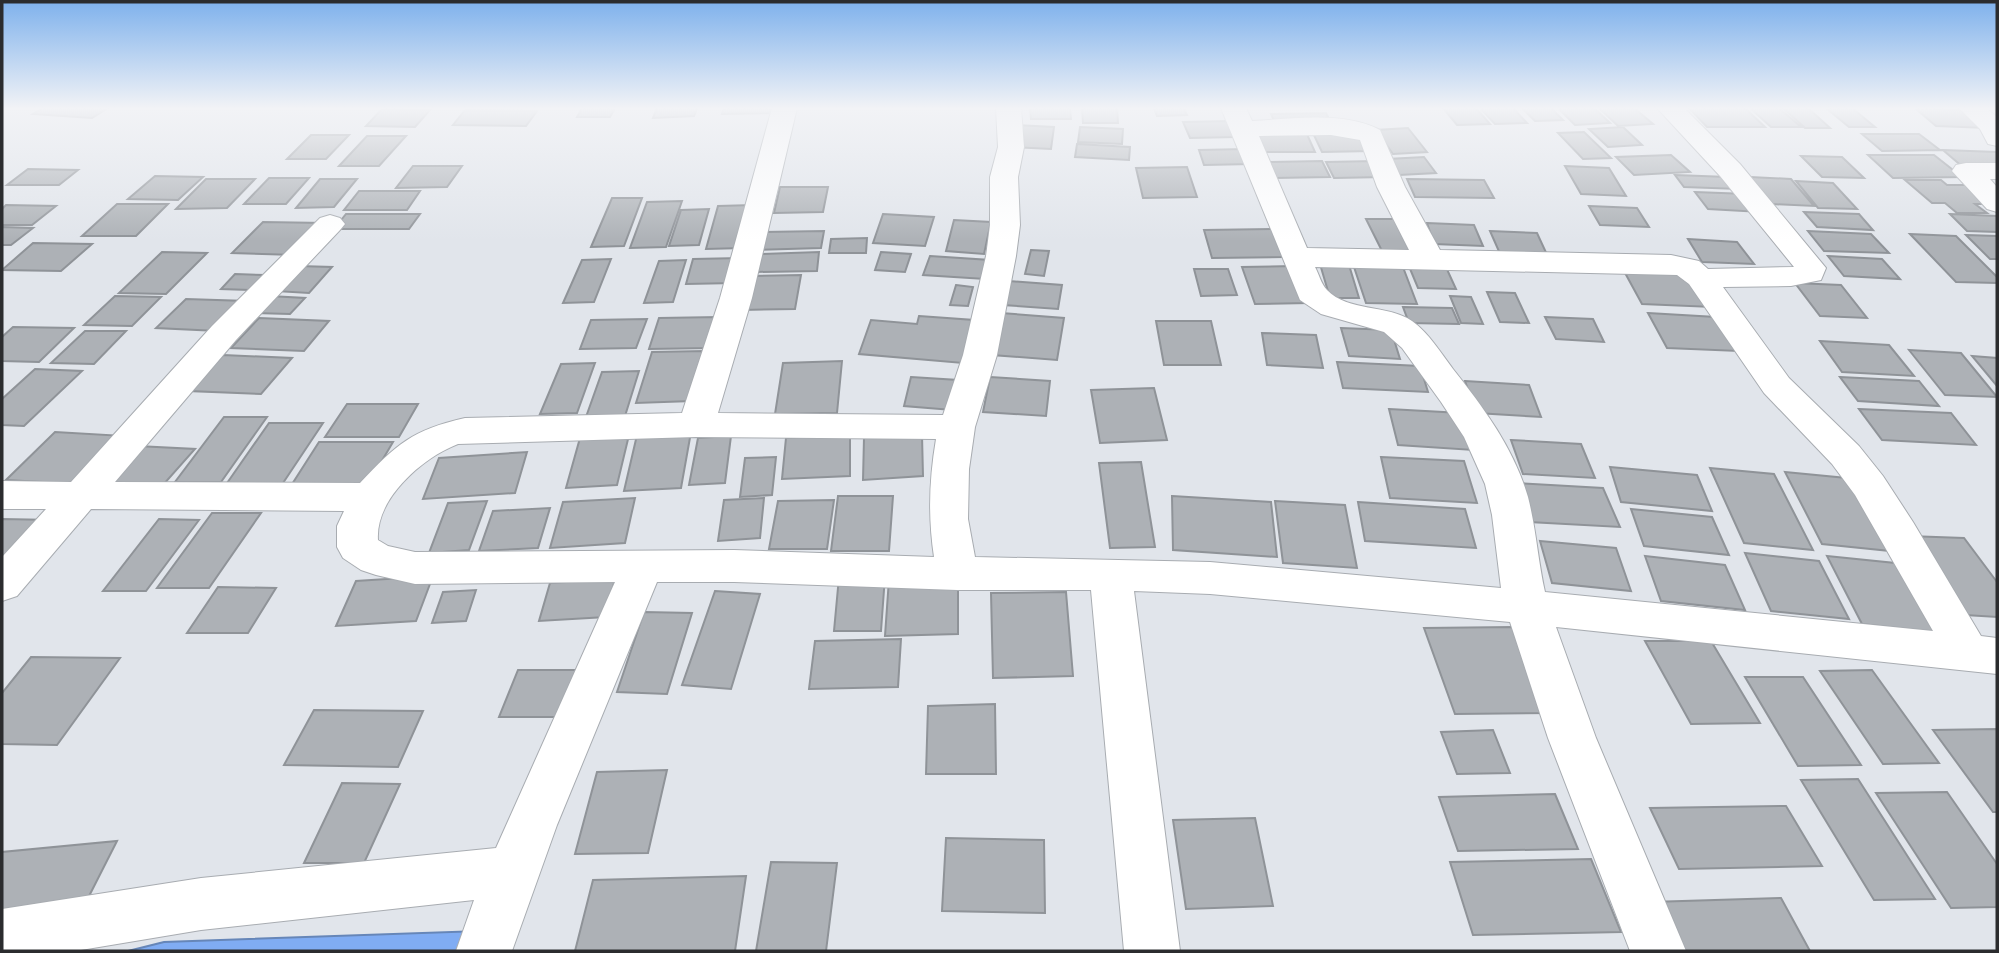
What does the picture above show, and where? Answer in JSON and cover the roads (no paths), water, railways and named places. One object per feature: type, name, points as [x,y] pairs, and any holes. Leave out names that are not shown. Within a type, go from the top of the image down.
[{"type":"street","points":[[696,425],[736,298],[773,152]]},
{"type":"street","points":[[957,574],[948,519],[950,469],[957,428],[980,355],[1000,256],[1005,225],[1004,177],[1010,152]]},
{"type":"street","points":[[1253,152],[1311,293],[1328,307],[1374,316],[1393,323],[1407,333],[1460,402],[1483,438],[1505,485],[1527,607],[1590,782],[1658,951]]},
{"type":"street","points":[[1377,152],[1391,187],[1429,258]]},
{"type":"street","points":[[1701,278],[1791,277],[1810,273],[1811,268],[1713,152]]},
{"type":"street","points":[[1997,171],[1966,171],[1997,203]]},
{"type":"street","points":[[2,585],[224,333],[330,224]]},
{"type":"street","points":[[1297,257],[1671,264],[1688,268],[1701,278],[1756,359],[1782,391],[1854,465],[1982,654]]},
{"type":"street","points":[[957,428],[696,425],[465,430],[441,434],[417,446],[369,498],[357,526],[358,547],[376,559],[415,568],[734,566],[957,574],[1111,574],[1210,578],[1527,607],[1982,654]]},
{"type":"street","points":[[2,495],[369,498]]},
{"type":"street","points":[[484,951],[495,912],[642,568]]},
{"type":"street","points":[[1111,574],[1152,951]]},
{"type":"street","points":[[2,936],[201,904],[512,871]]},
{"type":"water","points":[[480,931],[474,951],[128,951],[164,942]]}]
